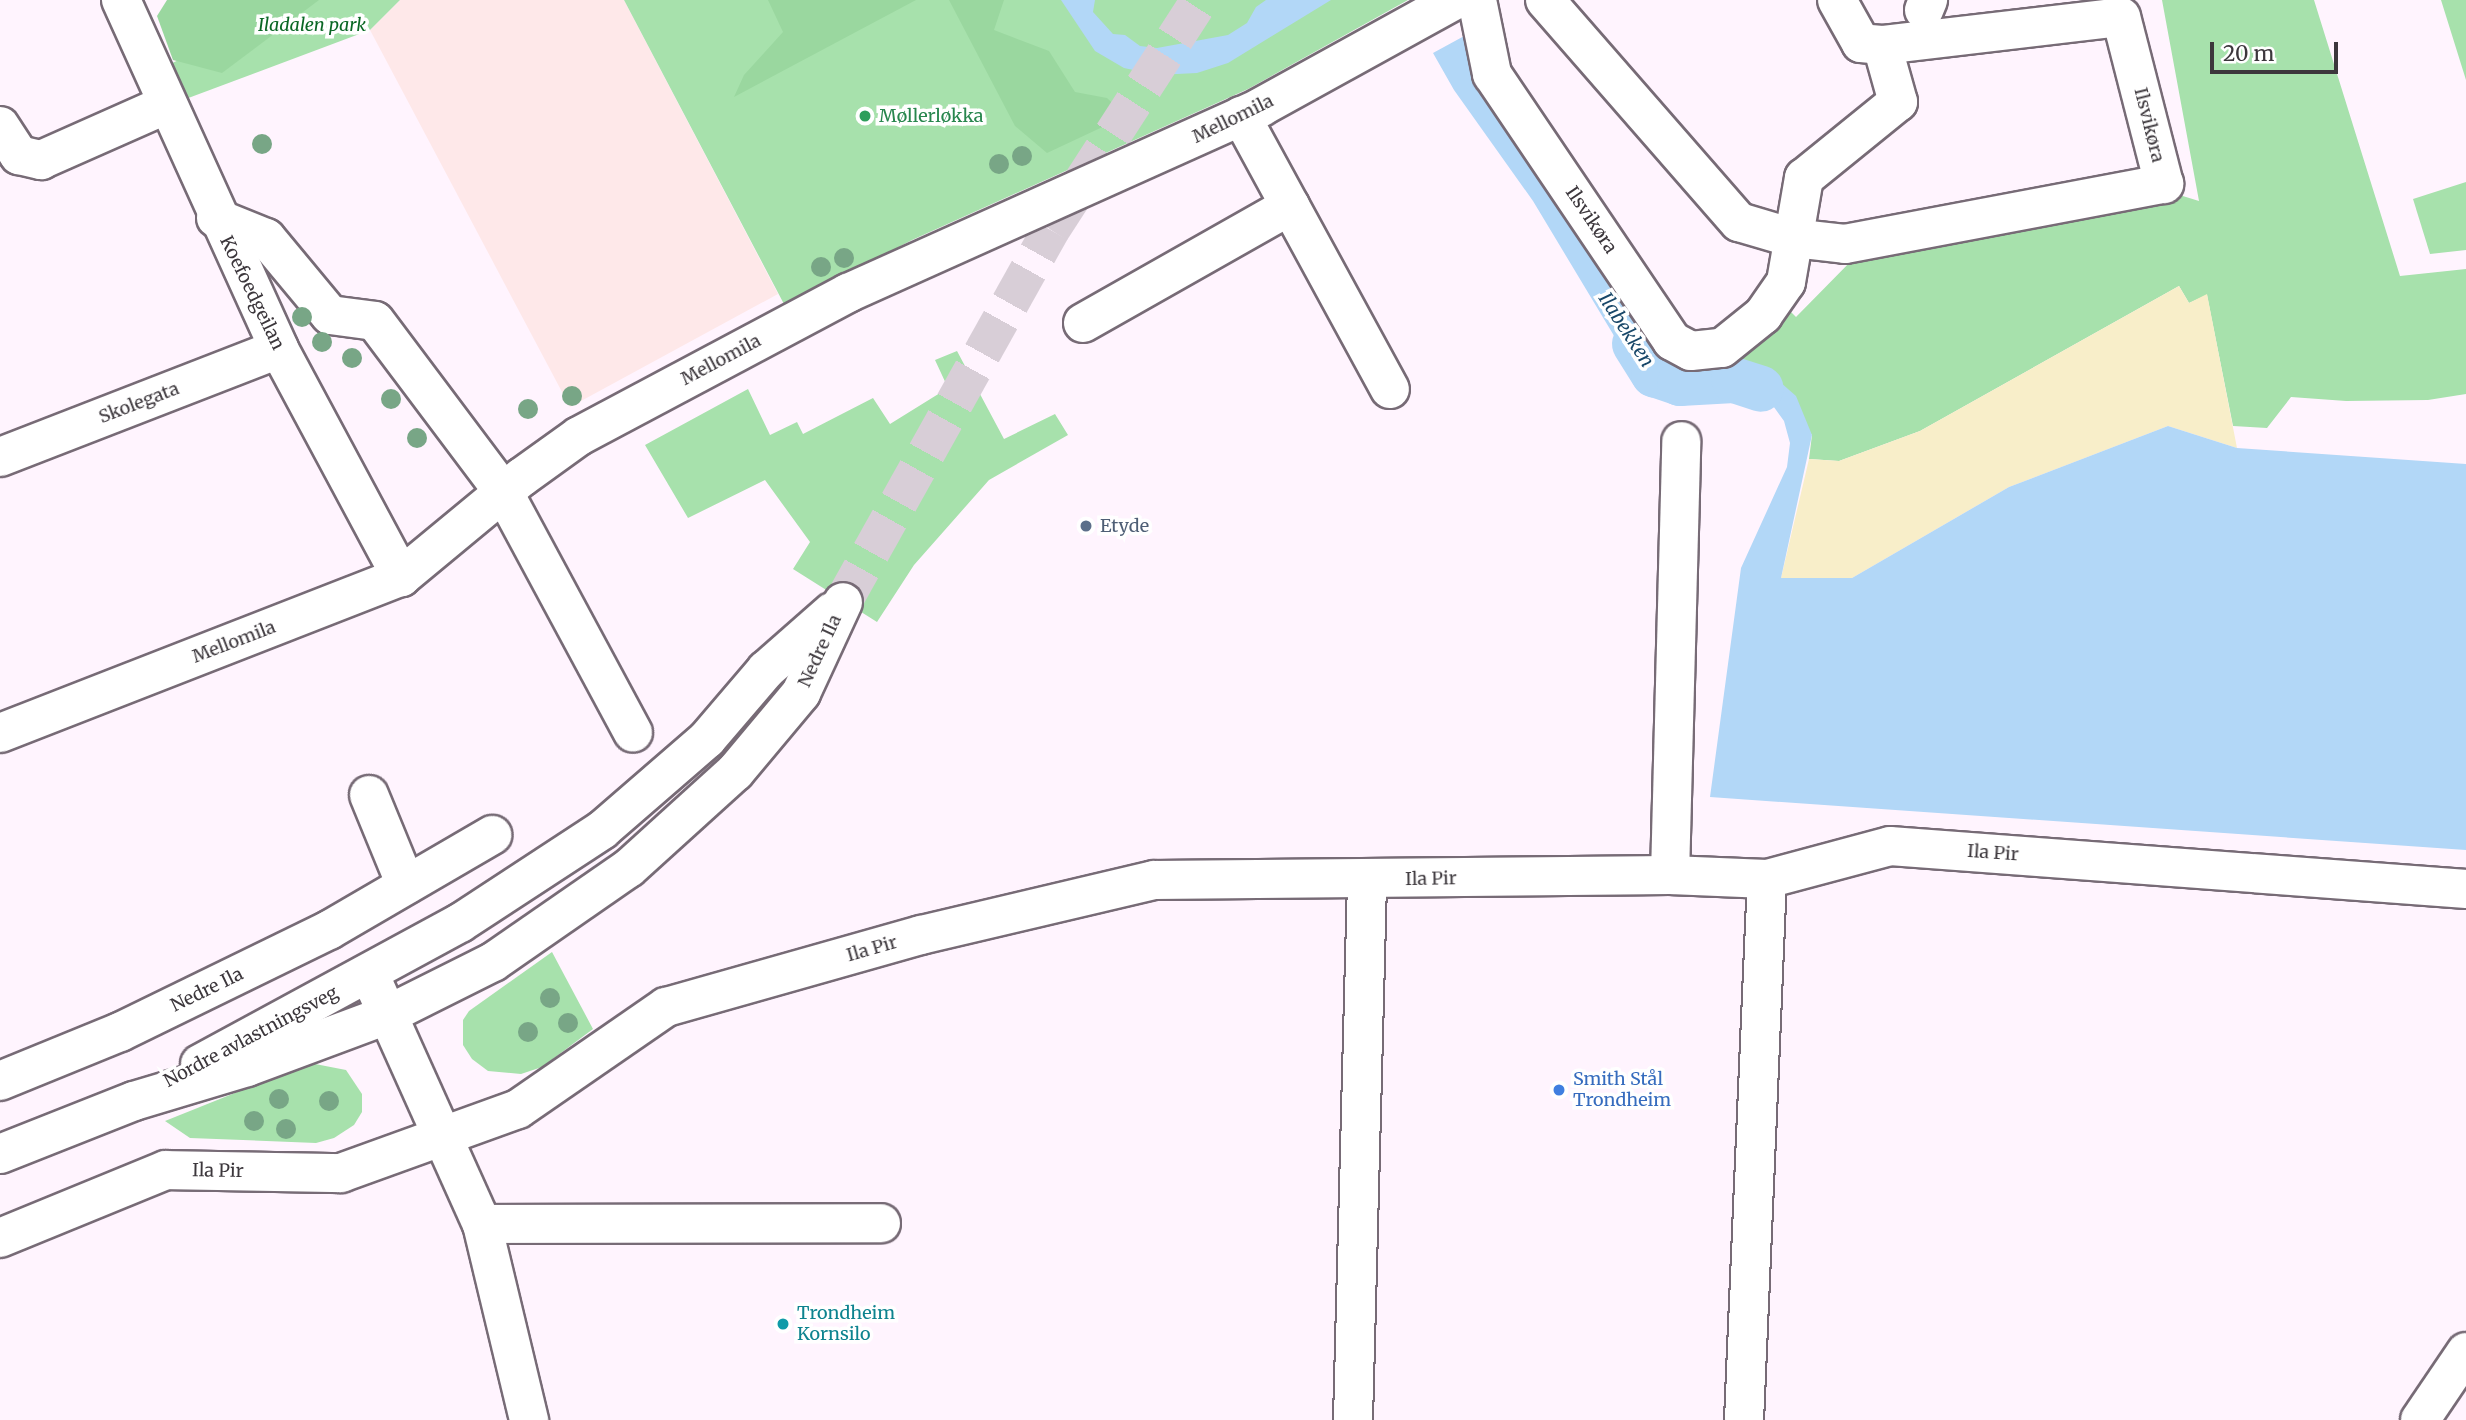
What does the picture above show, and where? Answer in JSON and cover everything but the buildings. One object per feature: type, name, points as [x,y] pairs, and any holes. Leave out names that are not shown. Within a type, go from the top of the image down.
[{"type":"main road","name":"Koefoedgeilan","points":[[121,0],[216,218],[279,349],[401,578]]},
{"type":"main road","name":"Mellomila","points":[[0,733],[401,578],[504,493],[579,436],[818,308],[954,261],[1053,220],[1455,0]]},
{"type":"main road","name":"Ilsvikøra","points":[[1477,0],[1492,74],[1672,341],[1691,351],[1723,348],[1763,315],[1786,282],[1793,239],[1804,178],[1898,102],[1882,45],[2121,17],[2164,184],[1845,244],[1793,239],[1739,222],[1545,0]]},
{"type":"main road","points":[[1836,0],[1861,43],[1882,45]]},
{"type":"main road","points":[[0,126],[19,155],[41,160],[165,105]]},
{"type":"main road","points":[[1241,116],[1390,389]]},
{"type":"main road","points":[[1083,323],[1290,205]]},
{"type":"main road","points":[[216,218],[266,238],[330,315],[375,321],[504,493],[633,733]]},
{"type":"main road","name":"Skolegata","points":[[0,457],[279,349]]},
{"type":"main road","points":[[1670,875],[1681,441]]},
{"type":"main road","name":"Nedre Ila","points":[[369,973],[460,923],[611,822],[707,739],[766,670],[843,602],[801,693],[735,772],[668,837],[493,962],[387,1015]]},
{"type":"main road","points":[[369,795],[406,885]]},
{"type":"main road","name":"Nedre Ila","points":[[0,1081],[120,1032],[329,930],[492,835]]},
{"type":"main road","name":"Ila Pir","points":[[0,1238],[166,1170],[341,1173],[517,1109],[666,1007],[908,939],[1154,880],[1670,875],[1767,879],[1890,846],[2466,889]]},
{"type":"main road","points":[[1745,1420],[1767,879]]},
{"type":"main road","points":[[1353,1420],[1367,880]]},
{"type":"main road","points":[[369,973],[482,1224],[529,1420]]},
{"type":"main road","name":"Nordre avlastningsveg","points":[[134,1101],[369,973]]},
{"type":"main road","name":"Nordre avlastningsveg","points":[[0,1154],[134,1101],[247,1067],[387,1015]]},
{"type":"main road","points":[[482,1224],[881,1223]]},
{"type":"main road","points":[[2420,1420],[2466,1352]]},
{"type":"shaded area","points":[[400,0],[624,0],[778,294],[570,407],[370,30]]},
{"type":"green space","points":[[167,0],[319,0],[222,73],[173,60],[157,16]]},
{"type":"green space","name":"Iladalen park","points":[[306,0],[400,0],[370,30],[183,100],[168,65]]},
{"type":"green space","points":[[624,0],[1408,0],[1248,89],[912,240],[785,306]]},
{"type":"green space","points":[[768,0],[916,0],[734,97],[744,75],[783,32]]},
{"type":"green space","points":[[949,0],[1004,0],[994,30],[1049,51],[1075,92],[1107,98],[1126,116],[1047,153],[1015,126]]},
{"type":"green space","points":[[2162,0],[2314,0],[2400,276],[2466,269],[2466,394],[2428,400],[2346,401],[2291,397],[2267,428],[2233,426],[2207,295],[2189,303],[2179,286],[1920,431],[1839,461],[1809,459],[1812,435],[1756,372],[1736,368],[1734,352],[1788,309],[1796,317],[1857,255],[2173,193],[2199,201]]},
{"type":"green space","points":[[2441,0],[2466,0],[2466,80]]},
{"type":"green space","points":[[2466,182],[2466,250],[2430,254],[2413,199]]},
{"type":"green space","points":[[957,351],[1004,439],[1055,414],[1068,435],[989,480],[914,565],[877,622],[793,569],[810,542],[765,480],[688,518],[645,445],[748,389],[770,435],[797,422],[803,434],[873,398],[890,424],[948,388],[935,360]]},
{"type":"green space","points":[[552,952],[593,1029],[542,1067],[521,1074],[488,1071],[472,1059],[463,1045],[463,1020],[469,1011]]},
{"type":"green space","points":[[310,1063],[346,1070],[362,1094],[362,1112],[354,1125],[334,1138],[316,1143],[190,1138],[165,1121]]},
{"type":"sand","points":[[2179,286],[2189,303],[2207,294],[2237,448],[2168,426],[2009,487],[1852,578],[1781,578],[1809,459],[1839,461],[1920,431]]},
{"type":"water","points":[[1061,0],[1095,0],[1093,12],[1113,34],[1125,35],[1140,46],[1157,48],[1228,35],[1247,23],[1256,7],[1266,0],[1331,0],[1228,63],[1197,73],[1157,75],[1124,68],[1095,51]]},
{"type":"water","points":[[1466,35],[1658,355],[1682,369],[1680,395],[1662,393],[1634,369],[1533,201],[1454,90],[1433,53]]},
{"type":"water","points":[[1736,368],[1780,382],[1796,396],[1812,435],[1781,578],[1852,578],[2009,487],[2168,426],[2237,448],[2466,464],[2466,850],[1710,797],[1741,568],[1787,467],[1790,443],[1784,421],[1771,403],[1753,392],[1699,394],[1700,371]]},
{"type":"waterway","name":"Ilabekken","points":[[1635,344],[1654,374],[1680,383],[1734,380],[1761,389]]},
{"type":"tunnel","points":[[843,602],[1051,230],[1200,0]]},
{"type":"place","name":"Møllerløkka","points":[[865,116]]},
{"type":"place","name":"Etyde","points":[[1086,526]]},
{"type":"place","name":"Smith Stål Trondheim","points":[[1559,1090]]},
{"type":"place","name":"Trondheim Kornsilo","points":[[783,1324]]}]
